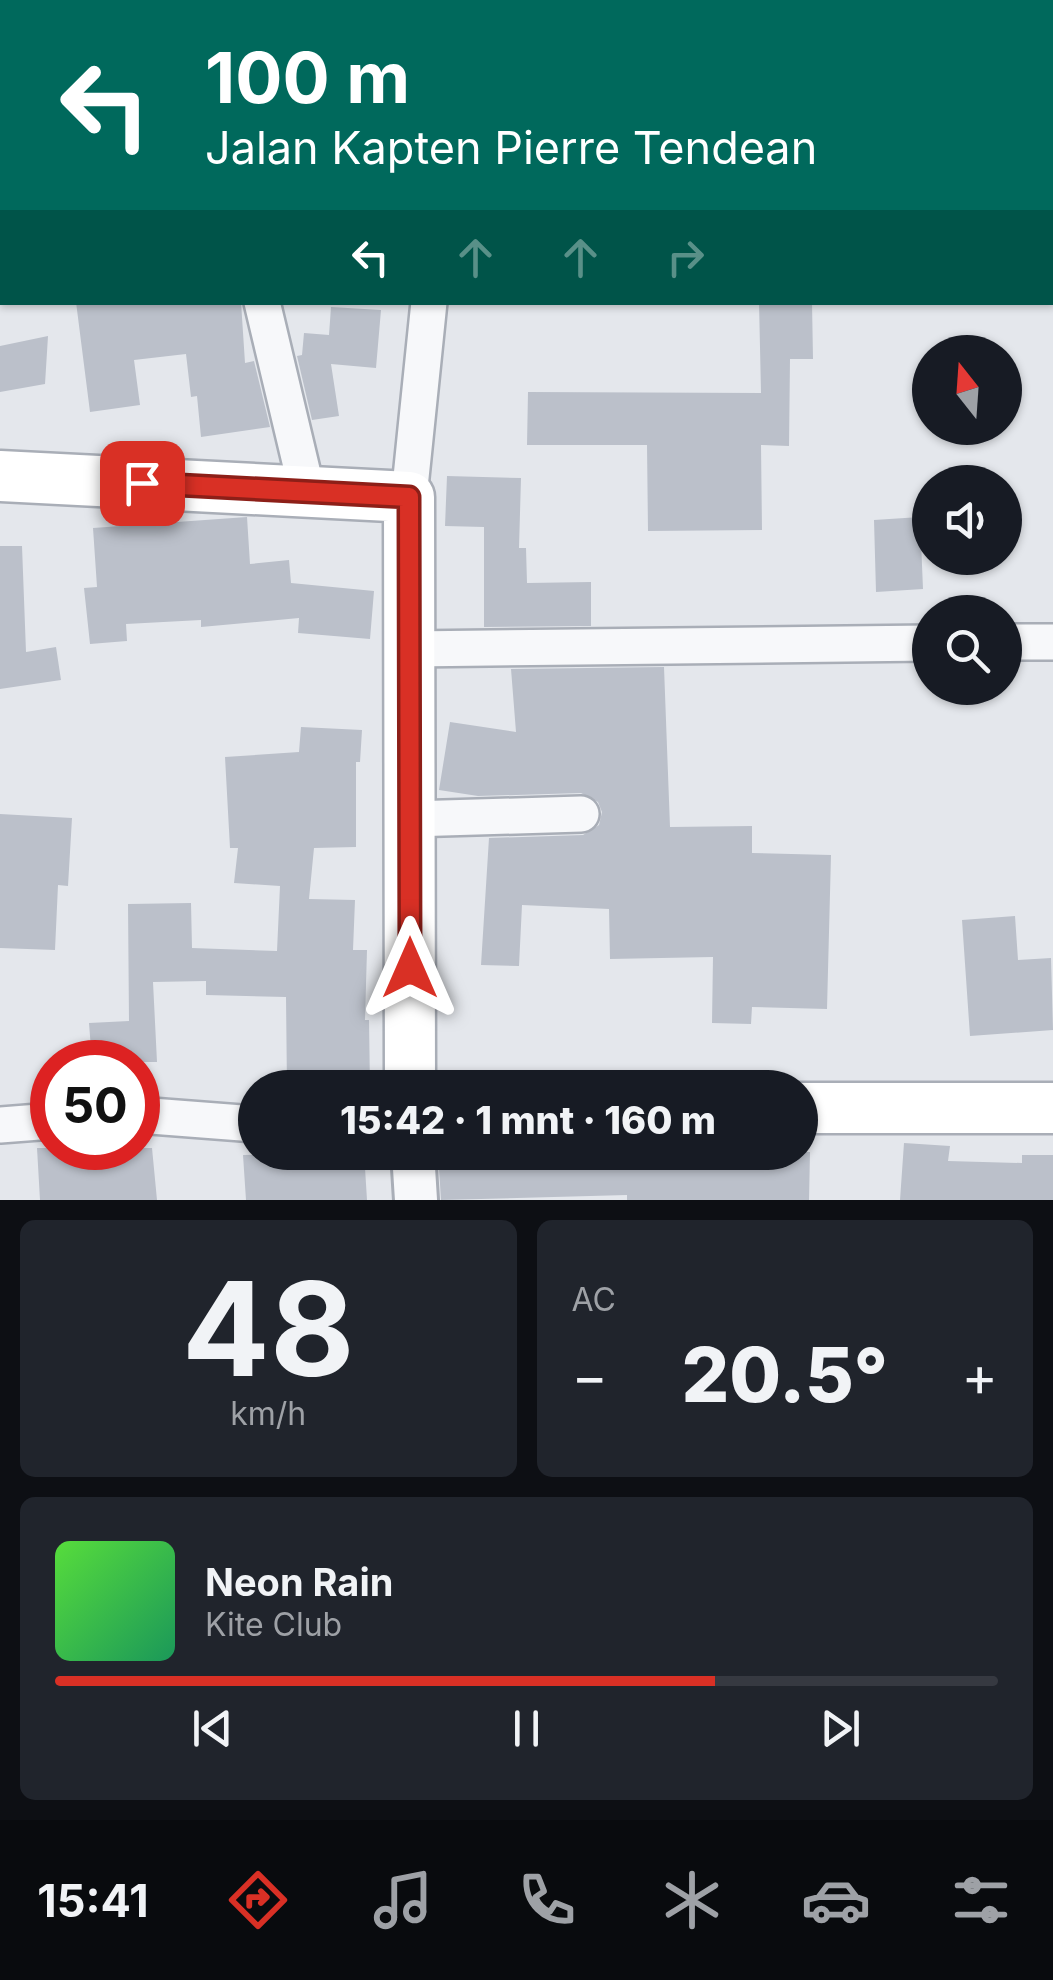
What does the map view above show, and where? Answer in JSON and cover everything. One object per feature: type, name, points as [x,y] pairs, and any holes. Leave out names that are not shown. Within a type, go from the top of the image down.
[{"type":"main road","points":[[0,476],[409,497],[410,1070]]},
{"type":"main road","points":[[818,1108],[1053,1108]]},
{"type":"street","points":[[263,305],[307,491]]},
{"type":"street","points":[[409,497],[429,305]]},
{"type":"street","points":[[1022,642],[1053,642]]},
{"type":"street","points":[[410,649],[912,643]]},
{"type":"street","points":[[410,820],[581,814]]},
{"type":"street","points":[[160,1118],[238,1123]]},
{"type":"street","points":[[0,1125],[30,1123]]},
{"type":"street","points":[[414,1170],[416,1200]]},
{"type":"building","points":[[76,305],[241,305],[245,363],[254,361],[270,427],[201,437],[197,396],[191,397],[186,354],[134,360],[140,405],[90,412]]},
{"type":"building","points":[[759,305],[812,305],[813,359],[790,359],[789,446],[761,445],[762,530],[648,531],[647,445],[527,445],[528,392],[761,393]]},
{"type":"building","points":[[331,307],[381,310],[376,368],[331,364],[339,416],[312,420],[297,356],[302,355],[304,333],[329,335]]},
{"type":"building","points":[[48,336],[45,384],[0,392],[0,346]]},
{"type":"building","points":[[447,476],[521,478],[519,548],[526,548],[527,583],[591,582],[591,626],[484,627],[484,527],[445,526]]},
{"type":"building","points":[[247,517],[250,564],[289,560],[291,583],[374,591],[370,639],[298,633],[299,618],[201,627],[201,620],[126,624],[127,641],[90,644],[84,588],[97,587],[93,528]]},
{"type":"building","points":[[912,518],[912,575],[922,575],[923,589],[876,592],[874,520]]},
{"type":"building","points":[[0,546],[22,546],[26,652],[56,647],[61,680],[0,689]]},
{"type":"building","points":[[664,667],[670,827],[752,826],[752,853],[831,855],[827,1009],[752,1007],[751,1024],[712,1023],[713,957],[610,959],[609,909],[522,905],[519,966],[481,965],[489,838],[583,835],[599,825],[602,812],[598,802],[581,793],[478,796],[439,790],[450,722],[516,732],[511,669]]},
{"type":"building","points":[[301,727],[362,730],[360,762],[356,762],[356,847],[314,848],[309,899],[355,900],[353,950],[367,950],[365,1020],[369,1020],[370,1070],[287,1070],[286,997],[206,995],[206,981],[153,982],[156,1040],[90,1040],[89,1023],[129,1021],[128,904],[191,903],[192,948],[277,951],[280,886],[234,883],[238,848],[230,848],[225,757],[299,752]]},
{"type":"building","points":[[0,814],[72,818],[68,886],[58,885],[55,950],[0,948]]},
{"type":"building","points":[[1015,916],[1018,960],[1051,958],[1053,1030],[970,1036],[962,920]]},
{"type":"building","points":[[904,1143],[950,1146],[948,1161],[1022,1163],[1022,1155],[1053,1155],[1053,1200],[900,1200]]},
{"type":"building","points":[[38,1170],[154,1170],[157,1200],[40,1200]]},
{"type":"building","points":[[244,1170],[365,1170],[367,1200],[246,1200]]},
{"type":"building","points":[[439,1170],[810,1170],[809,1200],[627,1200],[627,1195],[441,1200]]},
{"type":"route","points":[[142,483],[409,497],[410,968]]}]
